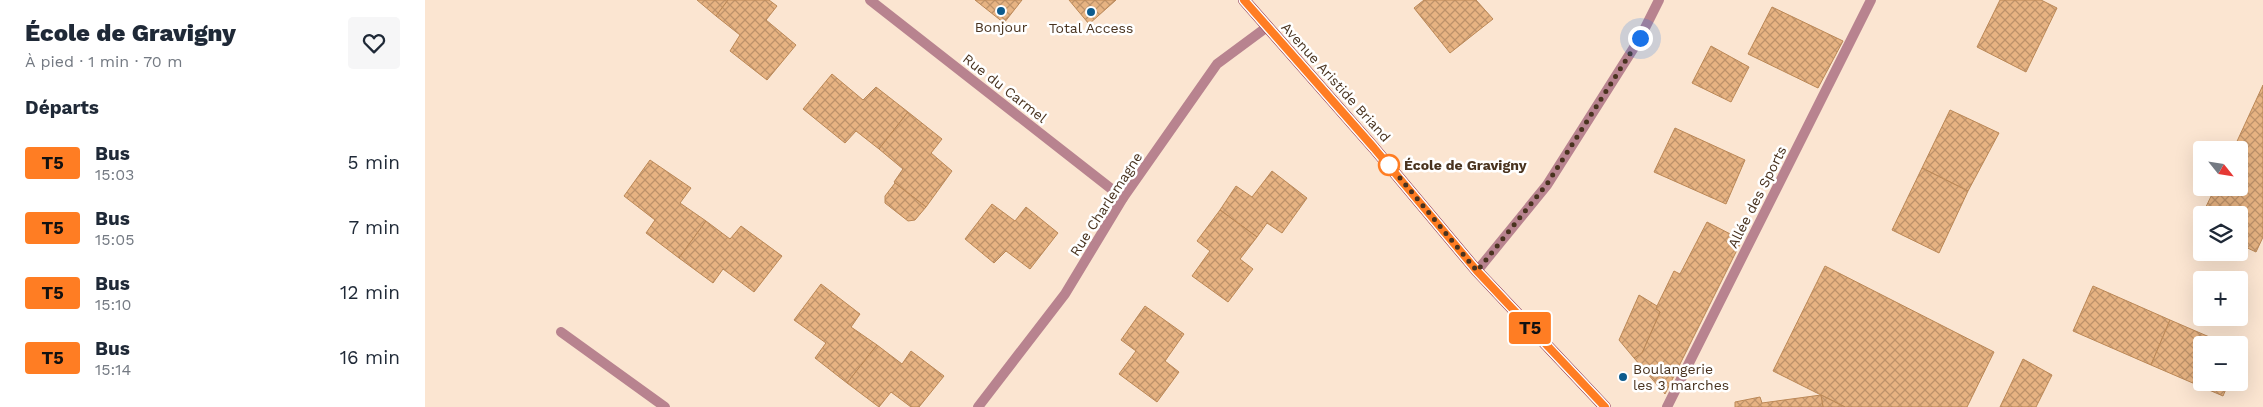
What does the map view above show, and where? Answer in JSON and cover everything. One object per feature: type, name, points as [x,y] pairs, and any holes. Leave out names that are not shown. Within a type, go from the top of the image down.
[{"type":"main road","name":"Avenue Aristide Briand","points":[[1244,0],[1374,148],[1477,271],[1605,407]]},
{"type":"street","name":"Rue du Carmel","points":[[870,0],[1123,198]]},
{"type":"street","points":[[1477,271],[1547,184],[1640,38],[1659,0]]},
{"type":"street","name":"Allée des Sports","points":[[1667,407],[1871,0]]},
{"type":"street","name":"Rue Charlemagne","points":[[978,407],[1065,294],[1123,198],[1217,64],[1267,27]]},
{"type":"street","points":[[561,332],[665,407]]},
{"type":"building","points":[[697,0],[728,0],[716,16]]},
{"type":"building","points":[[728,0],[769,0],[777,6],[766,20],[796,45],[767,80],[730,51],[740,35],[716,16]]},
{"type":"building","name":"Bonjour","points":[[975,0],[1022,0],[1004,23]]},
{"type":"building","name":"Total Access","points":[[1069,0],[1116,0],[1089,24]]},
{"type":"building","points":[[1424,0],[1476,0],[1493,19],[1450,53],[1414,8]]},
{"type":"building","points":[[2000,0],[2041,0],[2057,8],[2026,72],[1977,47]]},
{"type":"building","points":[[1772,7],[1843,41],[1818,88],[1748,54]]},
{"type":"building","points":[[1711,46],[1749,67],[1731,102],[1692,83]]},
{"type":"building","points":[[832,74],[863,100],[876,87],[908,112],[879,149],[856,131],[845,143],[803,109]]},
{"type":"building","points":[[2263,85],[2263,237],[2256,252],[2248,248],[2248,206],[2206,206],[2211,196],[2248,196],[2248,141],[2237,141]]},
{"type":"building","points":[[1950,110],[1999,133],[1968,191],[1922,168]]},
{"type":"building","points":[[908,112],[942,139],[931,153],[952,171],[926,207],[894,182],[903,169],[879,149]]},
{"type":"building","points":[[1675,128],[1745,160],[1726,204],[1654,172]]},
{"type":"building","points":[[650,160],[691,188],[680,203],[706,221],[679,258],[646,233],[655,220],[624,196]]},
{"type":"building","points":[[1922,168],[1968,191],[1939,253],[1892,230]]},
{"type":"building","points":[[1272,171],[1307,198],[1282,233],[1267,223],[1257,237],[1220,210],[1236,186],[1252,197]]},
{"type":"building","points":[[895,183],[926,207],[915,220],[908,221],[885,203],[885,196]]},
{"type":"building","points":[[992,204],[1015,221],[1026,207],[1058,233],[1030,269],[1006,251],[994,263],[965,239]]},
{"type":"building","points":[[1220,210],[1257,237],[1240,259],[1253,269],[1228,302],[1192,276],[1210,251],[1197,241]]},
{"type":"building","points":[[706,221],[730,239],[741,226],[782,256],[754,292],[723,269],[713,283],[679,258]]},
{"type":"building","points":[[1707,222],[1742,240],[1665,394],[1634,358],[1642,353],[1660,312],[1656,309],[1657,306],[1674,271],[1680,274]]},
{"type":"building","points":[[1825,266],[1994,352],[1967,407],[1845,407],[1773,371]]},
{"type":"building","points":[[821,284],[860,314],[851,327],[877,345],[847,383],[815,358],[826,343],[794,320]]},
{"type":"building","points":[[2093,286],[2170,320],[2151,365],[2073,331]]},
{"type":"building","points":[[1639,295],[1657,306],[1656,309],[1660,312],[1642,353],[1634,358],[1619,340]]},
{"type":"building","points":[[1145,306],[1184,334],[1165,361],[1179,372],[1157,402],[1119,374],[1136,351],[1121,340]]},
{"type":"building","points":[[2170,320],[2207,336],[2193,336],[2193,383],[2151,365]]},
{"type":"building","points":[[877,345],[902,364],[911,351],[944,376],[919,407],[911,407],[891,392],[879,407],[847,383]]},
{"type":"building","points":[[2023,359],[2052,375],[2036,407],[2000,407]]},
{"type":"building","points":[[2211,391],[2225,391],[2223,396]]},
{"type":"building","points":[[1821,395],[1845,407],[1823,407]]},
{"type":"building","points":[[1821,395],[1823,407],[1735,407],[1735,402],[1760,397],[1762,403]]},
{"type":"bus line","name":"T5","points":[[1244,0],[1374,148],[1477,271],[1605,407]]},
{"type":"place","name":"Bonjour","points":[[1001,11]]},
{"type":"place","name":"Total Access","points":[[1091,12]]},
{"type":"place","name":"École de Gravigny","points":[[1389,165]]},
{"type":"place","name":"Boulangerie les 3 marches","points":[[1623,377]]},
{"type":"route","points":[[1389,165],[1386,161],[1477,271],[1547,184],[1640,38]]}]
